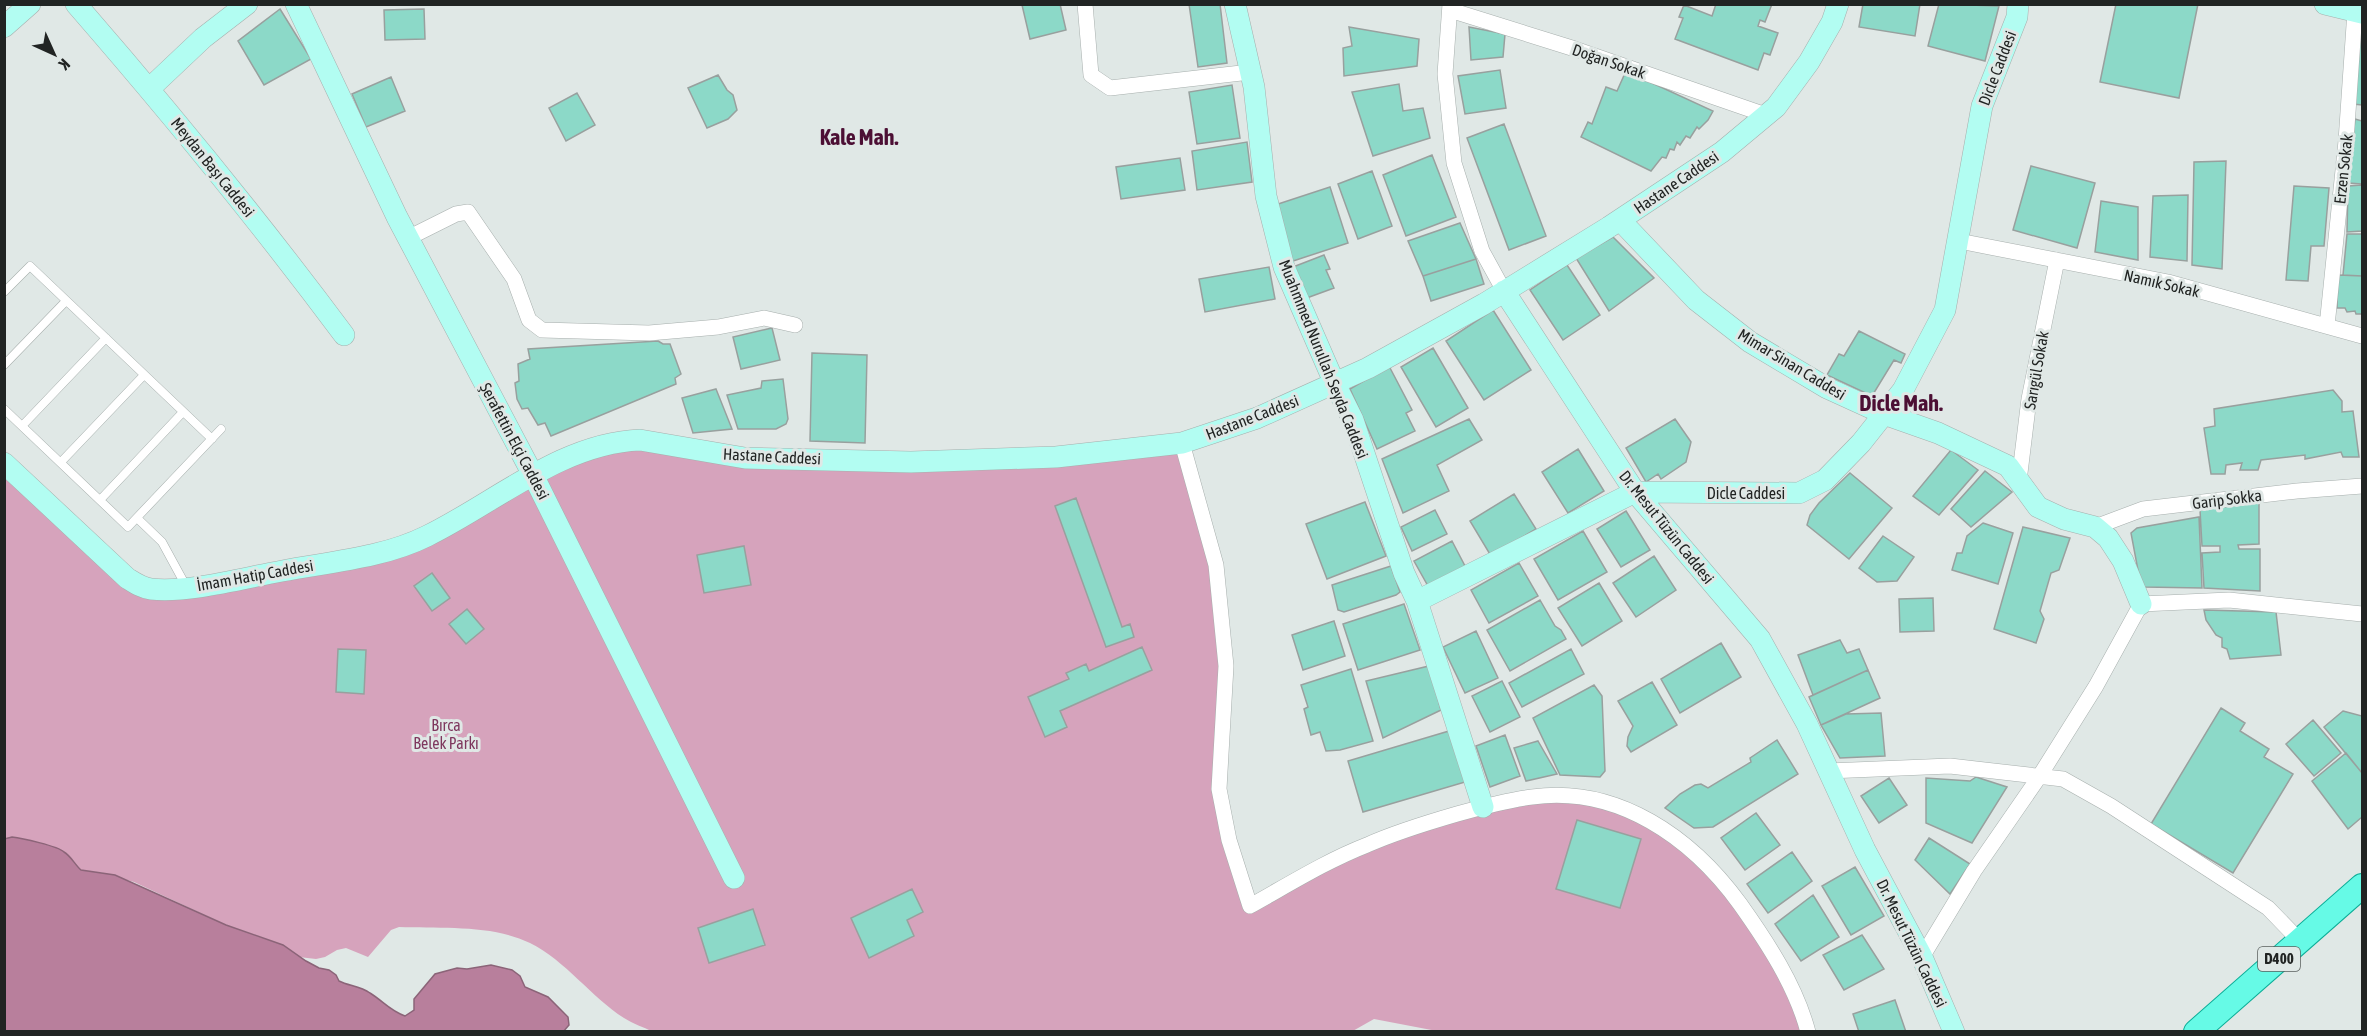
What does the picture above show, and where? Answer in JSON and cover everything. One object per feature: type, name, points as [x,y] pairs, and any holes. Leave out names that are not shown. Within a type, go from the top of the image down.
[{"type":"main road","name":"D400","points":[[2196,1032],[2362,886]]},
{"type":"street","points":[[4,27],[30,4]]},
{"type":"street","name":"Meydan Başı Caddesi","points":[[76,4],[149,89],[285,256],[344,335]]},
{"type":"street","points":[[149,89],[203,38],[247,4]]},
{"type":"street","name":"Şerafettin Elçi Caddesi","points":[[296,4],[408,238],[533,474],[734,878]]},
{"type":"street","points":[[1084,4],[1091,75],[1110,88],[1250,72]]},
{"type":"street","name":"Muahmmed Nurullah Seyda Caddesi","points":[[1235,4],[1250,72],[1266,196],[1284,267],[1353,420],[1404,573],[1417,601],[1483,807]]},
{"type":"street","name":"Hastane Caddesi","points":[[533,474],[585,452],[627,440],[640,440],[745,458],[911,462],[1056,457],[1182,443],[1257,418],[1368,368],[1504,291],[1620,220],[1722,152],[1776,107],[1809,62],[1832,22],[1838,4]]},
{"type":"street","name":"Dicle Caddesi","points":[[1417,601],[1635,492],[1799,493],[1826,480],[1861,443],[1903,390],[1945,310],[1982,106],[2017,17],[2018,4]]},
{"type":"street","points":[[2325,4],[2359,12]]},
{"type":"street","name":"Doğan Sokak","points":[[1450,7],[1766,115]]},
{"type":"street","name":"Dr. Mesut Tüzün Caddesi","points":[[1450,7],[1445,74],[1454,163],[1482,251],[1504,291],[1635,492],[1760,639],[1807,724],[1864,850],[1922,957],[1954,1032]]},
{"type":"street","name":"Erzen Sokak","points":[[2327,326],[2359,12]]},
{"type":"street","points":[[408,238],[456,214],[468,212],[514,279],[529,320],[542,330],[649,333],[718,327],[764,318],[795,325]]},
{"type":"street","name":"Mimar Sinan Caddesi","points":[[1620,220],[1696,300],[1750,342],[1827,388],[1884,414],[1938,432],[2008,466],[2038,507],[2064,519],[2095,528]]},
{"type":"street","name":"Namık Sokak","points":[[1959,241],[2168,282],[2362,336]]},
{"type":"street","name":"Sarıgül Sokak","points":[[2019,481],[2029,399],[2057,260]]},
{"type":"street","points":[[1182,443],[1216,564],[1226,666],[1219,789],[1229,840],[1250,906],[1365,845],[1406,829],[1483,807],[1534,796],[1567,796],[1595,800],[1635,813],[1677,838],[1699,857],[1725,885],[1757,929],[1797,997],[1808,1032]]},
{"type":"street","name":"İmam Hatip Caddesi","points":[[4,463],[127,578],[150,589],[187,587],[381,552],[434,532],[464,517],[533,474]]},
{"type":"street","name":"Garip Sokka","points":[[2095,528],[2143,509],[2297,491],[2362,486]]},
{"type":"street","points":[[2095,528],[2108,538],[2123,561],[2141,604]]},
{"type":"street","points":[[2141,604],[2229,600],[2362,614]]},
{"type":"street","points":[[1922,957],[1974,871],[2039,777],[2097,686],[2141,604]]},
{"type":"street","points":[[1828,771],[1950,766],[2063,779],[2111,807],[2268,908],[2300,941]]},
{"type":"lane","points":[[4,292],[30,266],[212,439]]},
{"type":"lane","points":[[4,365],[66,301]]},
{"type":"lane","points":[[22,426],[106,338]]},
{"type":"lane","points":[[61,462],[144,375]]},
{"type":"lane","points":[[4,409],[128,527],[221,429]]},
{"type":"lane","points":[[100,500],[183,412]]},
{"type":"lane","points":[[137,518],[162,542],[187,587]]},
{"type":"green space","name":"Bırca Belek Parkı","points":[[615,442],[745,458],[1182,443],[1216,565],[1226,666],[1219,789],[1250,906],[1316,870],[1483,807],[1595,800],[1677,838],[1757,929],[1808,1031],[1442,1032],[1374,1019],[1351,1032],[653,1032],[624,1018],[600,1000],[555,959],[530,943],[515,937],[483,930],[399,927],[391,930],[368,957],[346,948],[316,959],[299,957],[283,945],[226,925],[134,882],[103,873],[81,870],[63,852],[48,845],[28,840],[5,839],[4,463],[139,585],[381,552]]},
{"type":"shaded area","points":[[12,837],[55,847],[66,854],[81,870],[115,875],[226,925],[283,945],[306,961],[329,970],[336,975],[339,981],[366,991],[405,1016],[414,1010],[414,999],[435,974],[457,968],[467,969],[491,965],[512,970],[520,976],[525,987],[548,997],[568,1017],[569,1025],[563,1032],[5,1031],[4,839]]},
{"type":"building","points":[[1060,4],[1066,30],[1030,39],[1022,5]]},
{"type":"building","points":[[1189,4],[1220,4],[1227,63],[1198,67]]},
{"type":"building","points":[[1716,4],[1772,4],[1765,22],[1760,20],[1758,26],[1778,33],[1770,55],[1764,53],[1758,70],[1675,39],[1683,18],[1679,17],[1684,5],[1712,16]]},
{"type":"building","points":[[1863,4],[1920,4],[1915,36],[1859,27]]},
{"type":"building","points":[[1939,4],[1999,6],[1985,61],[1928,46]]},
{"type":"building","points":[[2116,4],[2198,4],[2179,98],[2100,82]]},
{"type":"building","points":[[280,9],[311,59],[264,85],[238,41]]},
{"type":"building","points":[[424,9],[425,39],[385,40],[384,10]]},
{"type":"building","points":[[1349,27],[1419,39],[1417,66],[1344,76],[1343,48],[1352,46]]},
{"type":"building","points":[[1469,27],[1505,34],[1503,57],[1471,60]]},
{"type":"building","points":[[2362,32],[2362,105],[2353,104]]},
{"type":"building","points":[[1500,70],[1506,108],[1465,114],[1458,76]]},
{"type":"building","points":[[1626,71],[1713,111],[1708,120],[1699,129],[1697,127],[1690,138],[1686,136],[1680,145],[1677,142],[1674,150],[1670,149],[1666,158],[1662,157],[1651,171],[1581,137],[1588,122],[1592,124],[1606,87],[1617,91]]},
{"type":"building","points":[[718,75],[733,95],[737,110],[728,119],[707,128],[688,88]]},
{"type":"building","points":[[391,77],[405,111],[366,127],[352,94]]},
{"type":"building","points":[[1399,84],[1403,111],[1423,108],[1430,138],[1373,156],[1352,92]]},
{"type":"building","points":[[1232,85],[1240,138],[1197,144],[1189,92]]},
{"type":"building","points":[[577,93],[595,125],[566,141],[549,108]]},
{"type":"building","points":[[2355,119],[2362,121],[2362,184],[2348,183]]},
{"type":"building","points":[[1504,124],[1546,236],[1509,250],[1467,138]]},
{"type":"building","points":[[1247,142],[1252,182],[1197,190],[1192,151]]},
{"type":"building","points":[[1432,155],[1456,217],[1406,236],[1383,175]]},
{"type":"building","points":[[1180,158],[1185,190],[1121,199],[1116,167]]},
{"type":"building","points":[[2226,161],[2222,269],[2192,265],[2194,162]]},
{"type":"building","points":[[2031,166],[2095,183],[2077,248],[2013,230]]},
{"type":"building","points":[[1372,171],[1392,226],[1358,239],[1338,184]]},
{"type":"building","points":[[2362,185],[2362,231],[2347,232],[2348,186]]},
{"type":"building","points":[[2294,186],[2329,188],[2324,246],[2311,246],[2308,281],[2286,280]]},
{"type":"building","points":[[1330,187],[1348,243],[1290,262],[1272,206]]},
{"type":"building","points":[[2188,195],[2187,261],[2150,257],[2153,196]]},
{"type":"building","points":[[2101,201],[2138,207],[2138,260],[2095,252]]},
{"type":"building","points":[[1460,223],[1476,259],[1423,276],[1408,241]]},
{"type":"building","points":[[2347,234],[2362,234],[2362,276],[2343,275]]},
{"type":"building","points":[[1613,237],[1654,278],[1609,311],[1576,258]]},
{"type":"building","points":[[1324,255],[1330,269],[1326,270],[1334,288],[1304,299],[1293,267]]},
{"type":"building","points":[[1476,259],[1484,284],[1431,301],[1423,276]]},
{"type":"building","points":[[1567,265],[1600,315],[1563,340],[1530,290]]},
{"type":"building","points":[[1269,267],[1275,299],[1205,312],[1199,279]]},
{"type":"building","points":[[2338,275],[2362,276],[2362,314],[2356,314],[2355,311],[2347,312],[2345,308],[2337,308]]},
{"type":"building","points":[[1493,310],[1531,370],[1484,400],[1446,341]]},
{"type":"building","points":[[772,328],[780,360],[741,369],[733,337]]},
{"type":"building","points":[[1859,331],[1905,354],[1901,363],[1894,360],[1872,396],[1827,375],[1839,354],[1844,356]]},
{"type":"building","points":[[658,341],[670,344],[681,374],[675,378],[676,384],[551,436],[545,423],[538,425],[528,408],[522,409],[517,399],[515,383],[519,381],[518,364],[530,359],[528,349]]},
{"type":"building","points":[[1433,348],[1468,408],[1436,427],[1401,367]]},
{"type":"building","points":[[812,353],[867,355],[865,443],[810,441]]},
{"type":"building","points":[[1389,366],[1412,410],[1406,413],[1415,431],[1377,449],[1350,389]]},
{"type":"building","points":[[783,379],[788,419],[786,424],[776,429],[738,429],[727,395],[761,388],[762,381]]},
{"type":"building","points":[[716,389],[732,429],[693,433],[682,398]]},
{"type":"building","points":[[2333,390],[2342,401],[2342,412],[2353,411],[2359,457],[2343,457],[2341,452],[2305,459],[2305,455],[2261,460],[2258,470],[2240,470],[2242,463],[2226,465],[2225,474],[2211,474],[2204,428],[2215,426],[2214,409]]},
{"type":"building","points":[[1469,419],[1482,440],[1437,465],[1449,491],[1403,513],[1382,459]]},
{"type":"building","points":[[1675,419],[1691,442],[1686,462],[1661,479],[1658,474],[1646,482],[1626,448]]},
{"type":"building","points":[[1578,449],[1604,491],[1568,513],[1542,472]]},
{"type":"building","points":[[1951,450],[1978,470],[1939,515],[1913,496]]},
{"type":"building","points":[[1985,471],[2012,492],[1971,527],[1951,509]]},
{"type":"building","points":[[1850,473],[1892,508],[1849,559],[1807,525],[1810,515],[1819,503]]},
{"type":"building","points":[[1514,494],[1536,529],[1491,556],[1470,521]]},
{"type":"building","points":[[1076,498],[1122,627],[1130,624],[1134,637],[1106,647],[1055,506]]},
{"type":"building","points":[[1365,502],[1386,556],[1327,579],[1306,524]]},
{"type":"building","points":[[2259,502],[2259,544],[2238,545],[2239,549],[2260,549],[2260,591],[2204,588],[2202,553],[2220,552],[2220,546],[2202,546],[2200,510]]},
{"type":"building","points":[[1435,510],[1447,534],[1412,551],[1401,527]]},
{"type":"building","points":[[1626,511],[1650,550],[1621,567],[1597,529]]},
{"type":"building","points":[[2199,517],[2202,588],[2144,587],[2140,581],[2131,533],[2137,528]]},
{"type":"building","points":[[1983,523],[2013,533],[1998,584],[1952,570],[1957,553],[1962,553],[1967,536]]},
{"type":"building","points":[[2023,527],[2070,538],[2059,570],[2051,573],[2040,611],[2044,619],[2036,643],[1994,629]]},
{"type":"building","points":[[1583,531],[1607,572],[1558,600],[1534,559]]},
{"type":"building","points":[[1883,536],[1914,557],[1897,581],[1877,582],[1859,568]]},
{"type":"building","points":[[1452,541],[1465,566],[1428,586],[1414,561]]},
{"type":"building","points":[[744,546],[751,585],[704,593],[697,555]]},
{"type":"building","points":[[1654,556],[1676,590],[1636,617],[1613,583]]},
{"type":"building","points":[[1519,563],[1538,596],[1489,623],[1471,590]]},
{"type":"building","points":[[1391,566],[1400,592],[1344,612],[1338,610],[1332,585]]},
{"type":"building","points":[[432,573],[450,598],[432,611],[414,586]]},
{"type":"building","points":[[1599,583],[1622,621],[1582,646],[1558,608]]},
{"type":"building","points":[[1933,598],[1934,631],[1900,632],[1899,599]]},
{"type":"building","points":[[1540,600],[1555,626],[1561,630],[1566,639],[1510,671],[1487,630]]},
{"type":"building","points":[[1404,604],[1420,650],[1358,670],[1343,624]]},
{"type":"building","points":[[467,609],[484,629],[466,644],[449,624]]},
{"type":"building","points":[[2204,610],[2276,612],[2281,655],[2230,659],[2227,649],[2222,647],[2222,638],[2216,635],[2206,620]]},
{"type":"building","points":[[1334,621],[1345,656],[1303,670],[1292,635]]},
{"type":"building","points":[[1476,631],[1498,678],[1465,693],[1443,647]]},
{"type":"building","points":[[1840,640],[1847,653],[1859,649],[1868,670],[1813,695],[1798,655]]},
{"type":"building","points":[[1721,643],[1741,677],[1680,713],[1661,679]]},
{"type":"building","points":[[1142,647],[1152,670],[1060,711],[1067,727],[1045,737],[1028,697],[1069,679],[1066,673],[1086,664],[1089,671]]},
{"type":"building","points":[[338,649],[366,650],[364,694],[336,692]]},
{"type":"building","points":[[1571,649],[1584,674],[1522,707],[1509,683]]},
{"type":"building","points":[[1429,666],[1441,710],[1383,738],[1366,681]]},
{"type":"building","points":[[1351,669],[1373,741],[1340,750],[1326,751],[1320,732],[1311,735],[1304,709],[1308,707],[1301,685]]},
{"type":"building","points":[[1868,670],[1880,698],[1821,725],[1809,697]]},
{"type":"building","points":[[1502,681],[1520,717],[1490,732],[1472,696]]},
{"type":"building","points":[[1652,682],[1677,725],[1631,752],[1627,746],[1633,726],[1618,701]]},
{"type":"building","points":[[1594,685],[1602,696],[1605,771],[1600,777],[1560,775],[1533,718]]},
{"type":"building","points":[[2221,708],[2245,723],[2240,731],[2269,749],[2264,757],[2293,774],[2233,873],[2151,824]]},
{"type":"building","points":[[2343,711],[2362,716],[2362,773],[2324,727]]},
{"type":"building","points":[[1881,713],[1885,756],[1840,758],[1821,725],[1846,714]]},
{"type":"building","points":[[2313,720],[2341,753],[2314,776],[2286,744]]},
{"type":"building","points":[[1449,731],[1465,782],[1363,812],[1348,761]]},
{"type":"building","points":[[1505,735],[1520,776],[1490,787],[1476,746]]},
{"type":"building","points":[[1777,740],[1798,774],[1713,827],[1694,828],[1665,808],[1680,794],[1695,785],[1701,784],[1708,788],[1751,762],[1750,758]]},
{"type":"building","points":[[1538,741],[1557,774],[1526,781],[1514,748]]},
{"type":"building","points":[[2346,753],[2362,773],[2362,817],[2348,829],[2312,781]]},
{"type":"building","points":[[1976,777],[2007,787],[1972,843],[1926,823],[1926,778],[1970,781]]},
{"type":"building","points":[[1889,778],[1907,805],[1879,823],[1861,796]]},
{"type":"building","points":[[1756,813],[1780,845],[1745,870],[1721,838]]},
{"type":"building","points":[[1577,820],[1641,839],[1620,908],[1556,889]]},
{"type":"building","points":[[1929,838],[1970,864],[1950,894],[1915,860]]},
{"type":"building","points":[[1792,852],[1812,881],[1768,913],[1747,884]]},
{"type":"building","points":[[1855,867],[1884,916],[1851,935],[1822,886]]},
{"type":"building","points":[[912,889],[923,912],[907,920],[914,936],[869,958],[851,918]]},
{"type":"building","points":[[1813,895],[1839,937],[1801,961],[1775,924]]},
{"type":"building","points":[[753,909],[765,945],[709,963],[698,928]]},
{"type":"building","points":[[1862,935],[1884,969],[1844,990],[1823,955]]},
{"type":"building","points":[[1895,1000],[1906,1032],[1859,1032],[1853,1014]]},
{"type":"district","name":"Kale Mah.","points":[[859,137]]},
{"type":"district","name":"Dicle Mah.","points":[[1901,403]]}]
